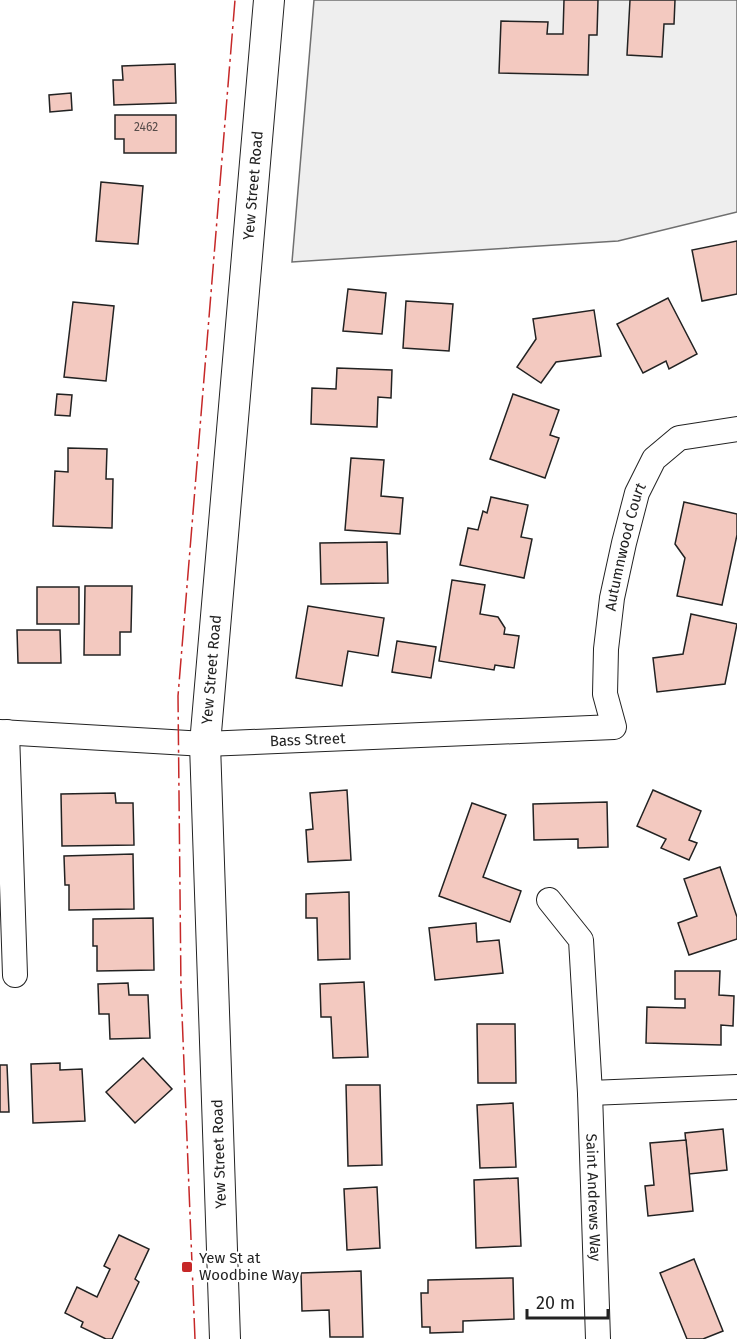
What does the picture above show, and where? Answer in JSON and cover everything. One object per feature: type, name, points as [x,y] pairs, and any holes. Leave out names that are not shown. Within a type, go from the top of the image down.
[{"type":"street","name":"Yew Street Road","points":[[225,1339],[205,744],[269,0]]},
{"type":"street","name":"Autumnwood Court","points":[[614,727],[605,694],[606,649],[612,598],[637,494],[654,459],[679,438],[737,429]]},
{"type":"street","name":"Bass Street","points":[[4,732],[205,744],[614,727]]},
{"type":"street","points":[[4,732],[15,975]]},
{"type":"street","name":"Saint Andrews Way","points":[[549,900],[581,940],[590,1092],[598,1339]]},
{"type":"street","points":[[590,1092],[737,1087]]},
{"type":"shaded area","points":[[314,0],[737,0],[737,212],[618,241],[292,262]]},
{"type":"building","points":[[564,0],[598,0],[597,35],[589,35],[588,75],[499,73],[501,21],[548,22],[547,34],[563,34]]},
{"type":"building","points":[[630,0],[675,0],[674,24],[664,24],[662,57],[627,55]]},
{"type":"building","points":[[175,64],[176,103],[114,105],[113,80],[123,80],[122,66]]},
{"type":"building","points":[[71,93],[72,110],[50,112],[49,95]]},
{"type":"building","points":[[115,115],[176,115],[176,153],[124,153],[124,139],[115,139]]},
{"type":"building","points":[[101,182],[143,186],[138,244],[96,241]]},
{"type":"building","points":[[737,241],[737,294],[702,301],[692,250]]},
{"type":"building","points":[[348,289],[386,293],[382,334],[343,331]]},
{"type":"building","points":[[668,298],[697,354],[669,369],[666,361],[643,373],[617,324]]},
{"type":"building","points":[[406,301],[453,304],[449,351],[403,348]]},
{"type":"building","points":[[73,302],[114,306],[106,381],[64,377]]},
{"type":"building","points":[[594,310],[601,356],[556,362],[541,383],[517,367],[536,339],[533,319]]},
{"type":"building","points":[[337,368],[392,370],[391,398],[378,397],[377,427],[311,424],[312,388],[336,389]]},
{"type":"building","points":[[57,394],[72,395],[70,416],[55,415]]},
{"type":"building","points":[[513,394],[559,410],[550,435],[559,438],[545,478],[490,459]]},
{"type":"building","points":[[68,448],[107,449],[106,479],[113,479],[112,528],[53,526],[55,471],[68,472]]},
{"type":"building","points":[[351,458],[384,460],[381,496],[403,498],[400,534],[345,530]]},
{"type":"building","points":[[491,497],[528,505],[521,537],[532,539],[524,578],[460,565],[468,528],[478,530],[483,511],[487,513]]},
{"type":"building","points":[[684,502],[737,514],[737,535],[722,605],[677,596],[685,558],[675,544]]},
{"type":"building","points":[[387,542],[388,583],[321,584],[320,543]]},
{"type":"building","points":[[452,580],[485,585],[480,614],[498,617],[505,628],[504,634],[519,636],[514,668],[495,665],[494,670],[439,661]]},
{"type":"building","points":[[85,586],[132,586],[131,632],[120,632],[120,655],[84,655]]},
{"type":"building","points":[[37,587],[79,587],[79,624],[37,624]]},
{"type":"building","points":[[308,606],[384,618],[378,656],[348,651],[342,686],[296,678]]},
{"type":"building","points":[[691,614],[737,624],[725,684],[657,692],[653,658],[683,654]]},
{"type":"building","points":[[17,630],[60,630],[61,663],[18,663]]},
{"type":"building","points":[[397,641],[436,647],[431,678],[392,672]]},
{"type":"building","points":[[347,790],[351,860],[308,862],[306,830],[313,829],[310,793]]},
{"type":"building","points":[[653,790],[701,811],[689,840],[697,843],[689,860],[661,848],[666,839],[637,826]]},
{"type":"building","points":[[115,793],[116,803],[133,803],[134,845],[62,846],[61,794]]},
{"type":"building","points":[[607,802],[608,847],[578,848],[578,839],[534,840],[533,804]]},
{"type":"building","points":[[472,803],[506,815],[483,877],[521,891],[510,922],[439,896]]},
{"type":"building","points":[[133,854],[134,909],[69,910],[69,885],[65,885],[64,856]]},
{"type":"building","points":[[720,867],[737,917],[737,939],[689,955],[678,923],[697,916],[684,879]]},
{"type":"building","points":[[349,892],[350,959],[318,960],[317,918],[306,918],[306,894]]},
{"type":"building","points":[[153,918],[154,970],[97,971],[97,946],[93,946],[93,919]]},
{"type":"building","points":[[476,923],[477,942],[499,940],[503,973],[435,980],[429,928]]},
{"type":"building","points":[[675,971],[720,971],[719,995],[734,996],[733,1026],[721,1025],[721,1045],[646,1043],[647,1007],[685,1008],[685,999],[675,999]]},
{"type":"building","points":[[364,982],[368,1057],[333,1058],[331,1017],[321,1017],[320,984]]},
{"type":"building","points":[[128,983],[129,995],[148,995],[150,1038],[110,1039],[109,1014],[99,1014],[98,984]]},
{"type":"building","points":[[477,1024],[515,1024],[516,1083],[478,1083]]},
{"type":"building","points":[[143,1058],[172,1089],[135,1123],[106,1092]]},
{"type":"building","points":[[60,1063],[60,1070],[82,1069],[85,1121],[33,1123],[31,1064]]},
{"type":"building","points":[[0,1065],[7,1065],[9,1112],[0,1112]]},
{"type":"building","points":[[346,1085],[380,1085],[382,1165],[348,1166]]},
{"type":"building","points":[[513,1103],[516,1167],[480,1168],[477,1105]]},
{"type":"building","points":[[723,1129],[727,1170],[689,1174],[685,1133]]},
{"type":"building","points":[[686,1140],[693,1211],[648,1216],[645,1186],[654,1185],[650,1143]]},
{"type":"building","points":[[518,1178],[521,1246],[476,1248],[474,1180]]},
{"type":"building","points":[[377,1187],[380,1248],[347,1250],[344,1189]]},
{"type":"building","points":[[119,1235],[149,1249],[135,1279],[139,1282],[112,1339],[106,1339],[81,1327],[83,1322],[65,1313],[77,1287],[97,1297],[110,1269],[104,1266]]},
{"type":"building","points":[[694,1259],[723,1331],[703,1339],[687,1339],[660,1273]]},
{"type":"building","points":[[361,1271],[363,1337],[330,1337],[329,1310],[302,1311],[301,1273]]},
{"type":"building","points":[[513,1278],[514,1319],[463,1321],[463,1332],[430,1333],[430,1327],[422,1327],[421,1293],[428,1293],[428,1280]]},
{"type":"power","points":[[195,1339],[181,989],[178,696],[235,0]]},
{"type":"place","name":"Yew St at Woodbine Way","points":[[187,1267]]}]
